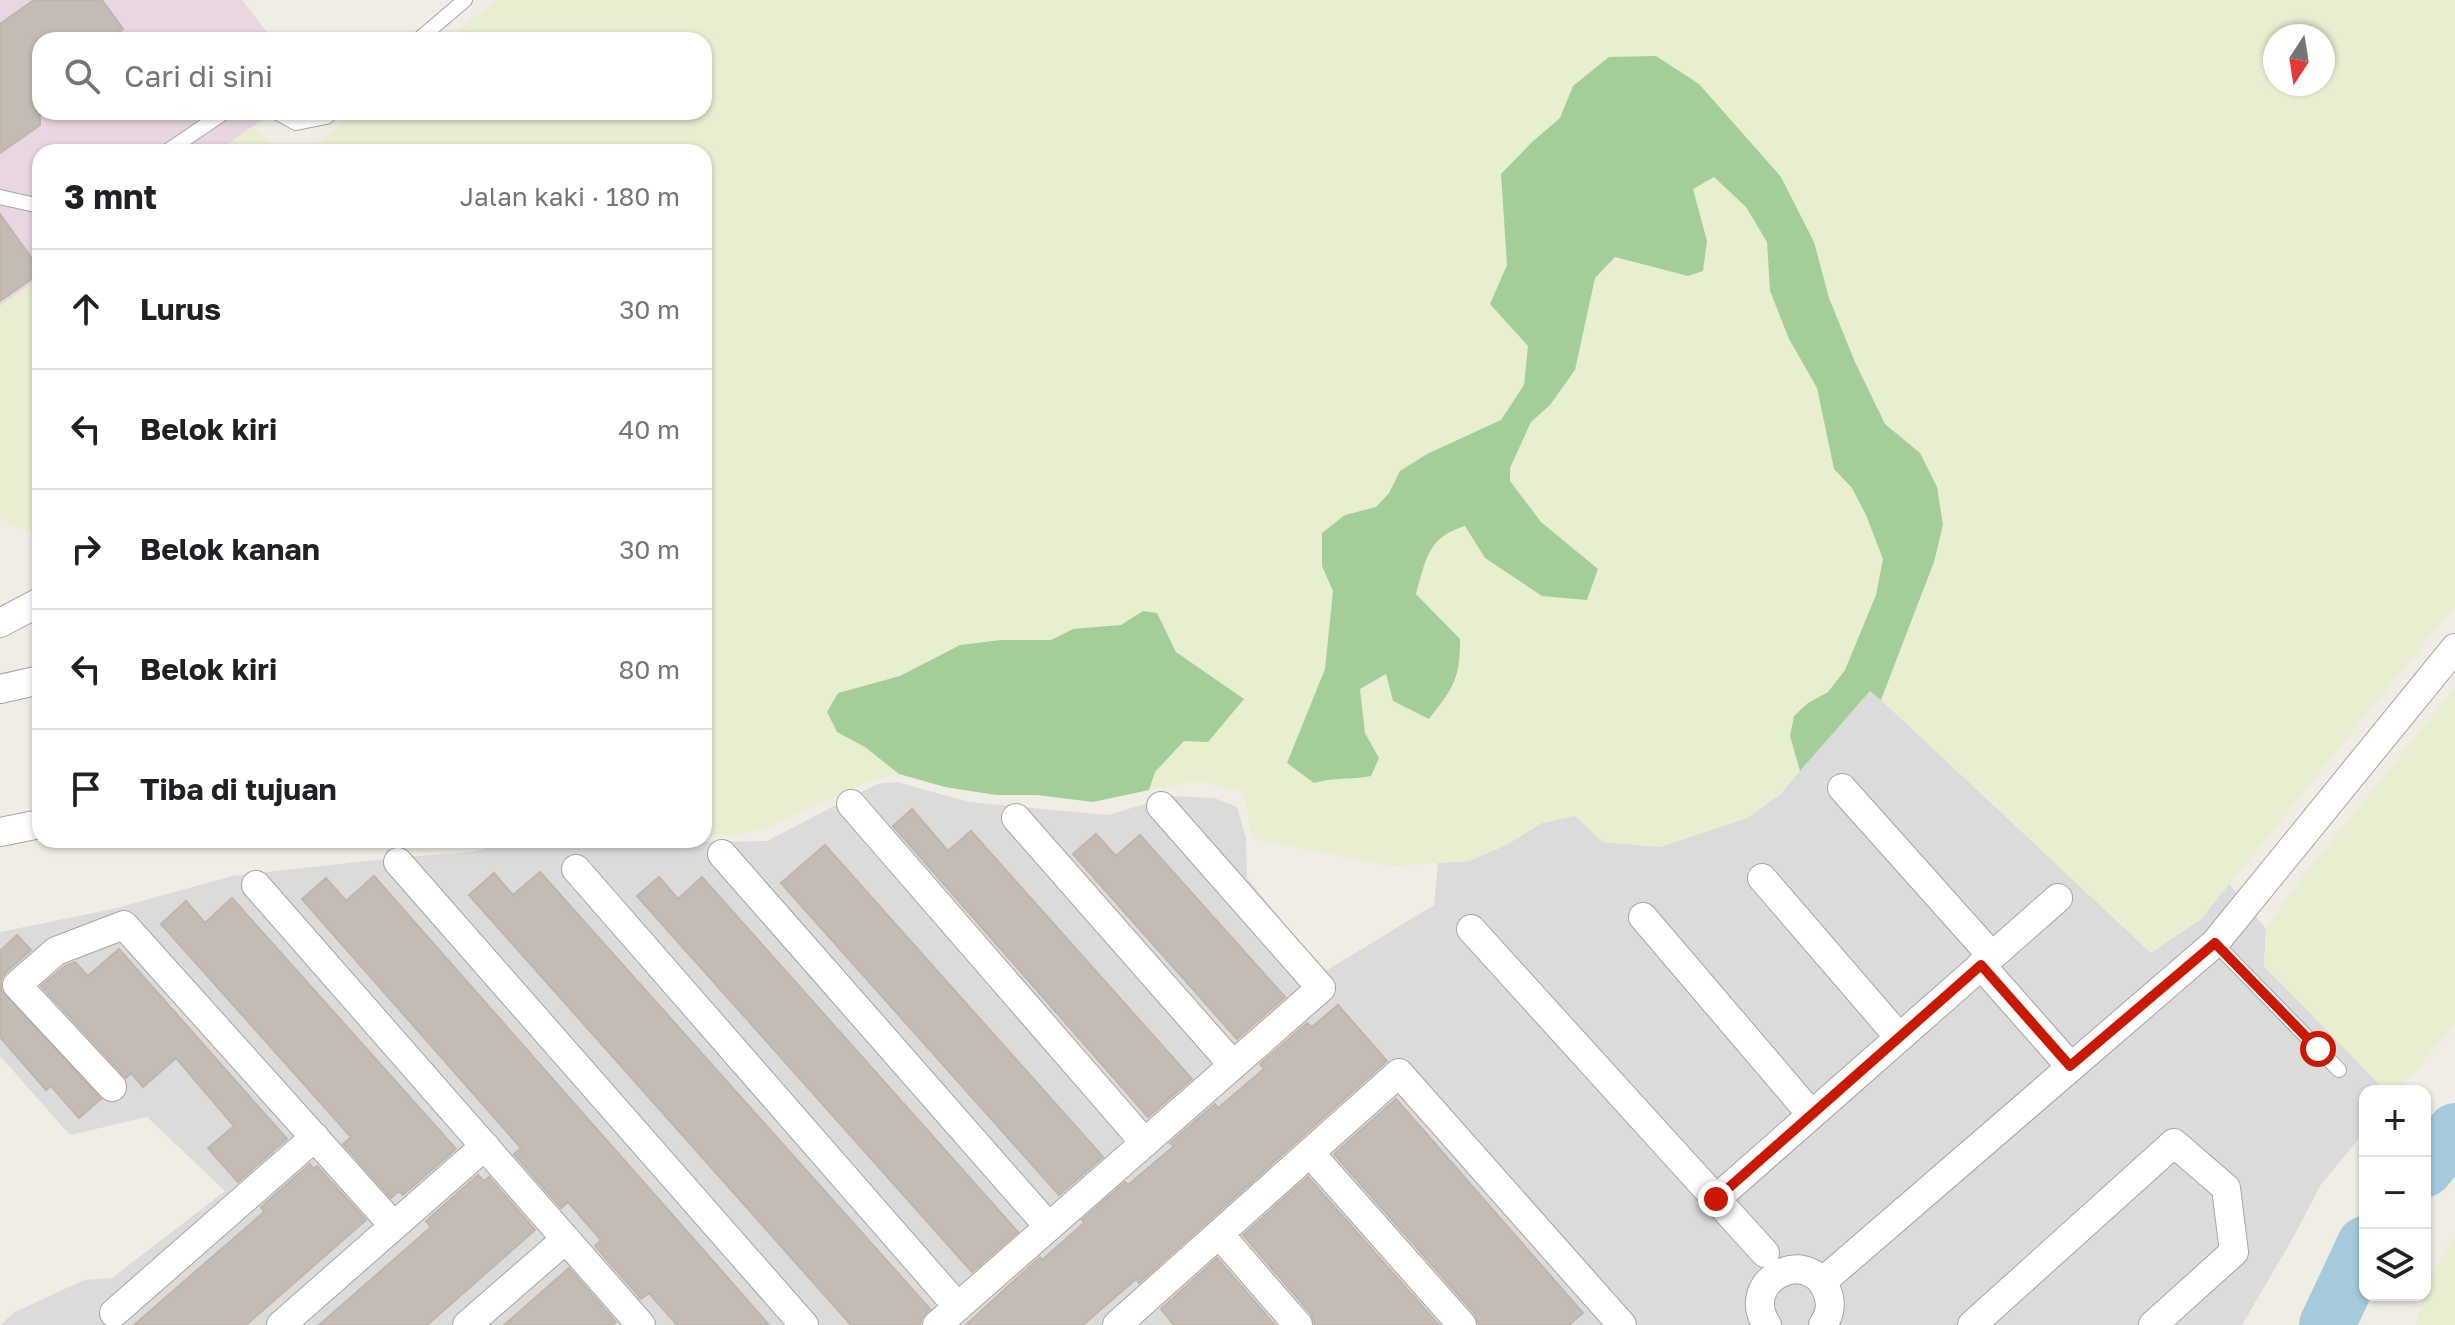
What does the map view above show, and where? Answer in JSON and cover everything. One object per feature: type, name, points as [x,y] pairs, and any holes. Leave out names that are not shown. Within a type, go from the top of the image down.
[{"type":"street","points":[[0,623],[32,606]]},
{"type":"street","points":[[1822,1282],[2215,943],[2455,648]]},
{"type":"street","points":[[0,689],[32,682]]},
{"type":"street","points":[[1842,788],[2070,1066]]},
{"type":"street","points":[[851,804],[1145,1143]]},
{"type":"street","points":[[576,869],[947,1316],[1321,988],[1161,806]]},
{"type":"street","points":[[1016,818],[1233,1065]]},
{"type":"street","points":[[0,832],[32,826]]},
{"type":"street","points":[[722,854],[1049,1227]]},
{"type":"street","points":[[398,862],[804,1325]]},
{"type":"street","points":[[1762,878],[1899,1037]]},
{"type":"street","points":[[256,885],[641,1325]]},
{"type":"street","points":[[1716,1199],[2058,898]]},
{"type":"street","points":[[1643,917],[1811,1114]]},
{"type":"street","points":[[112,1087],[17,985],[56,951],[124,925],[394,1226]]},
{"type":"street","points":[[1471,929],[1765,1253]]},
{"type":"street","points":[[1129,1321],[1219,1234],[1399,1073],[1607,1320]]},
{"type":"street","points":[[114,1313],[315,1137]]},
{"type":"street","points":[[1972,1325],[2174,1143],[2226,1188],[2234,1252],[2153,1325]]},
{"type":"street","points":[[281,1325],[485,1146]]},
{"type":"street","points":[[1310,1153],[1462,1325]]},
{"type":"street","points":[[1219,1234],[1298,1325]]},
{"type":"street","points":[[467,1325],[566,1239]]},
{"type":"street","points":[[1767,1325],[1760,1304],[1763,1290],[1771,1278],[1783,1271],[1797,1269],[1811,1273],[1822,1282],[1830,1298],[1828,1322]]},
{"type":"lane","points":[[427,32],[465,0]]},
{"type":"lane","points":[[178,144],[213,120]]},
{"type":"lane","points":[[291,120],[296,123],[311,120]]},
{"type":"lane","points":[[0,197],[32,204]]},
{"type":"lane","points":[[2215,943],[2339,1070]]},
{"type":"shaded area","points":[[0,0],[242,0],[267,32],[32,32],[32,120],[262,120],[228,144],[32,144],[32,284],[0,306]]},
{"type":"shaded area","points":[[1871,690],[2151,953],[2201,919],[2229,883],[2266,929],[2264,966],[2380,1085],[2359,1085],[2359,1138],[2320,1186],[2242,1325],[0,1325],[15,1312],[84,1280],[112,1278],[225,1191],[147,1117],[70,1135],[0,1056],[0,932],[113,909],[232,876],[487,848],[712,848],[712,842],[767,841],[877,784],[897,782],[969,802],[1108,815],[1172,796],[1214,798],[1237,807],[1246,838],[1247,878],[1324,972],[1434,905],[1438,863],[1469,861],[1506,845],[1542,823],[1575,815],[1603,842],[1660,847],[1747,818],[1800,771]]},
{"type":"green space","points":[[497,0],[2455,0],[2455,605],[2201,919],[2151,953],[1881,700],[1925,589],[1943,525],[1920,453],[1885,424],[1855,362],[1829,298],[1814,242],[1781,177],[1699,84],[1573,86],[1560,118],[1501,174],[1507,265],[1490,304],[1528,345],[1524,385],[1501,420],[1427,454],[1401,471],[1389,493],[1376,507],[1345,515],[1322,566],[1333,591],[1325,669],[1287,763],[1314,783],[1331,778],[1353,779],[1379,758],[1365,734],[1360,689],[1386,673],[1443,620],[1416,594],[1429,552],[1443,533],[1465,526],[1475,539],[1598,569],[1541,522],[1510,481],[1510,468],[1531,422],[1550,405],[1575,370],[1595,278],[1616,257],[1688,276],[1707,241],[1693,189],[1714,177],[1746,207],[1767,242],[1771,291],[1789,339],[1817,388],[1834,469],[1852,488],[1883,559],[1876,595],[1845,670],[1828,692],[1808,703],[1790,736],[1800,771],[1781,794],[1747,818],[1660,847],[1603,842],[1575,816],[1542,823],[1506,845],[1469,861],[1392,866],[1253,839],[1243,792],[1197,781],[1149,790],[1155,772],[1184,741],[1243,699],[1176,652],[1157,613],[1143,611],[1121,626],[1073,629],[1051,640],[1001,640],[960,645],[900,676],[872,684],[837,731],[865,747],[899,774],[871,780],[767,828],[734,836],[712,835],[712,144],[316,144],[347,120],[712,120],[712,32],[457,32]]},
{"type":"green space","points":[[1656,56],[1699,84],[1781,177],[1814,242],[1829,298],[1885,424],[1920,453],[1937,487],[1943,525],[1934,562],[1881,700],[1870,691],[1800,771],[1790,736],[1794,716],[1808,703],[1828,692],[1845,670],[1876,595],[1883,559],[1852,488],[1834,469],[1817,388],[1789,339],[1770,291],[1767,242],[1746,207],[1714,177],[1693,189],[1707,241],[1703,271],[1688,276],[1615,257],[1595,278],[1575,370],[1550,405],[1531,422],[1510,468],[1510,481],[1541,522],[1598,569],[1587,600],[1542,596],[1485,558],[1465,526],[1443,536],[1430,551],[1416,594],[1460,639],[1454,683],[1429,719],[1393,701],[1386,674],[1360,689],[1365,733],[1379,758],[1371,776],[1314,783],[1287,763],[1325,669],[1333,591],[1322,566],[1322,533],[1345,515],[1376,507],[1389,493],[1400,471],[1427,454],[1501,420],[1524,385],[1528,346],[1490,304],[1507,265],[1501,174],[1560,118],[1573,86],[1609,57]]},
{"type":"green space","points":[[253,126],[271,144],[228,144]]},
{"type":"green space","points":[[32,284],[32,533],[0,519],[0,306]]},
{"type":"green space","points":[[1143,611],[1157,613],[1176,652],[1244,699],[1208,742],[1184,741],[1155,772],[1149,790],[1093,802],[1037,795],[996,795],[945,787],[899,774],[865,747],[837,732],[827,712],[838,693],[900,676],[960,645],[1001,640],[1051,640],[1073,629],[1121,625]]},
{"type":"green space","points":[[2455,688],[2455,1024],[2403,1085],[2380,1085],[2264,966],[2266,929],[2300,880]]},
{"type":"green space","points":[[2455,1236],[2455,1325],[2416,1325],[2423,1301],[2431,1301],[2432,1273]]},
{"type":"building","points":[[34,0],[102,0],[123,29],[119,32],[32,32],[32,120],[40,120],[40,125],[0,153],[0,24]]},
{"type":"building","points":[[0,214],[32,259],[32,279],[0,301]]},
{"type":"building","points":[[912,809],[948,851],[971,831],[1192,1079],[1148,1117],[893,826]]},
{"type":"building","points":[[1096,834],[1116,856],[1140,835],[1285,997],[1237,1039],[1073,854]]},
{"type":"building","points":[[825,845],[1103,1157],[1059,1195],[781,883]]},
{"type":"building","points":[[540,872],[930,1309],[920,1325],[851,1325],[469,895],[494,873],[513,895]]},
{"type":"building","points":[[374,876],[769,1325],[677,1325],[649,1293],[641,1299],[595,1246],[601,1240],[568,1202],[561,1208],[514,1154],[521,1148],[302,899],[326,878],[346,901]]},
{"type":"building","points":[[659,877],[678,899],[702,877],[1018,1232],[972,1272],[637,896]]},
{"type":"building","points":[[232,898],[456,1149],[403,1195],[399,1191],[391,1198],[343,1144],[351,1137],[161,924],[186,901],[205,923]]},
{"type":"building","points":[[17,935],[31,950],[5,973],[1,989],[101,1099],[79,1118],[51,1086],[46,1090],[0,1037],[0,951]]},
{"type":"building","points":[[119,949],[287,1139],[238,1182],[208,1148],[234,1126],[176,1058],[143,1087],[131,1073],[126,1078],[41,986],[65,966],[75,962],[88,976]]},
{"type":"building","points":[[1338,1005],[1387,1061],[1139,1283],[1136,1279],[1083,1325],[966,1325],[1040,1257],[1042,1260],[1084,1223],[1082,1220],[1125,1182],[1128,1185],[1174,1146],[1170,1143],[1215,1104],[1218,1108],[1264,1069],[1260,1064],[1307,1023],[1312,1027]]},
{"type":"building","points":[[1396,1099],[1583,1313],[1569,1325],[1479,1325],[1475,1314],[1334,1154]]},
{"type":"building","points":[[310,1164],[314,1169],[317,1166],[366,1220],[246,1325],[134,1325],[264,1212],[261,1207]]},
{"type":"building","points":[[478,1175],[484,1181],[489,1177],[535,1230],[427,1325],[319,1325],[431,1227],[426,1221]]},
{"type":"building","points":[[1308,1177],[1439,1325],[1315,1325],[1311,1314],[1243,1235]]},
{"type":"building","points":[[1217,1258],[1275,1325],[1174,1325],[1161,1309]]},
{"type":"building","points":[[569,1268],[616,1322],[612,1325],[504,1325]]},
{"type":"waterway","points":[[2431,1161],[2455,1131]]},
{"type":"waterway","points":[[2327,1325],[2359,1257]]},
{"type":"route","points":[[1716,1199],[1981,965],[2070,1066],[2215,943],[2318,1049]]}]
